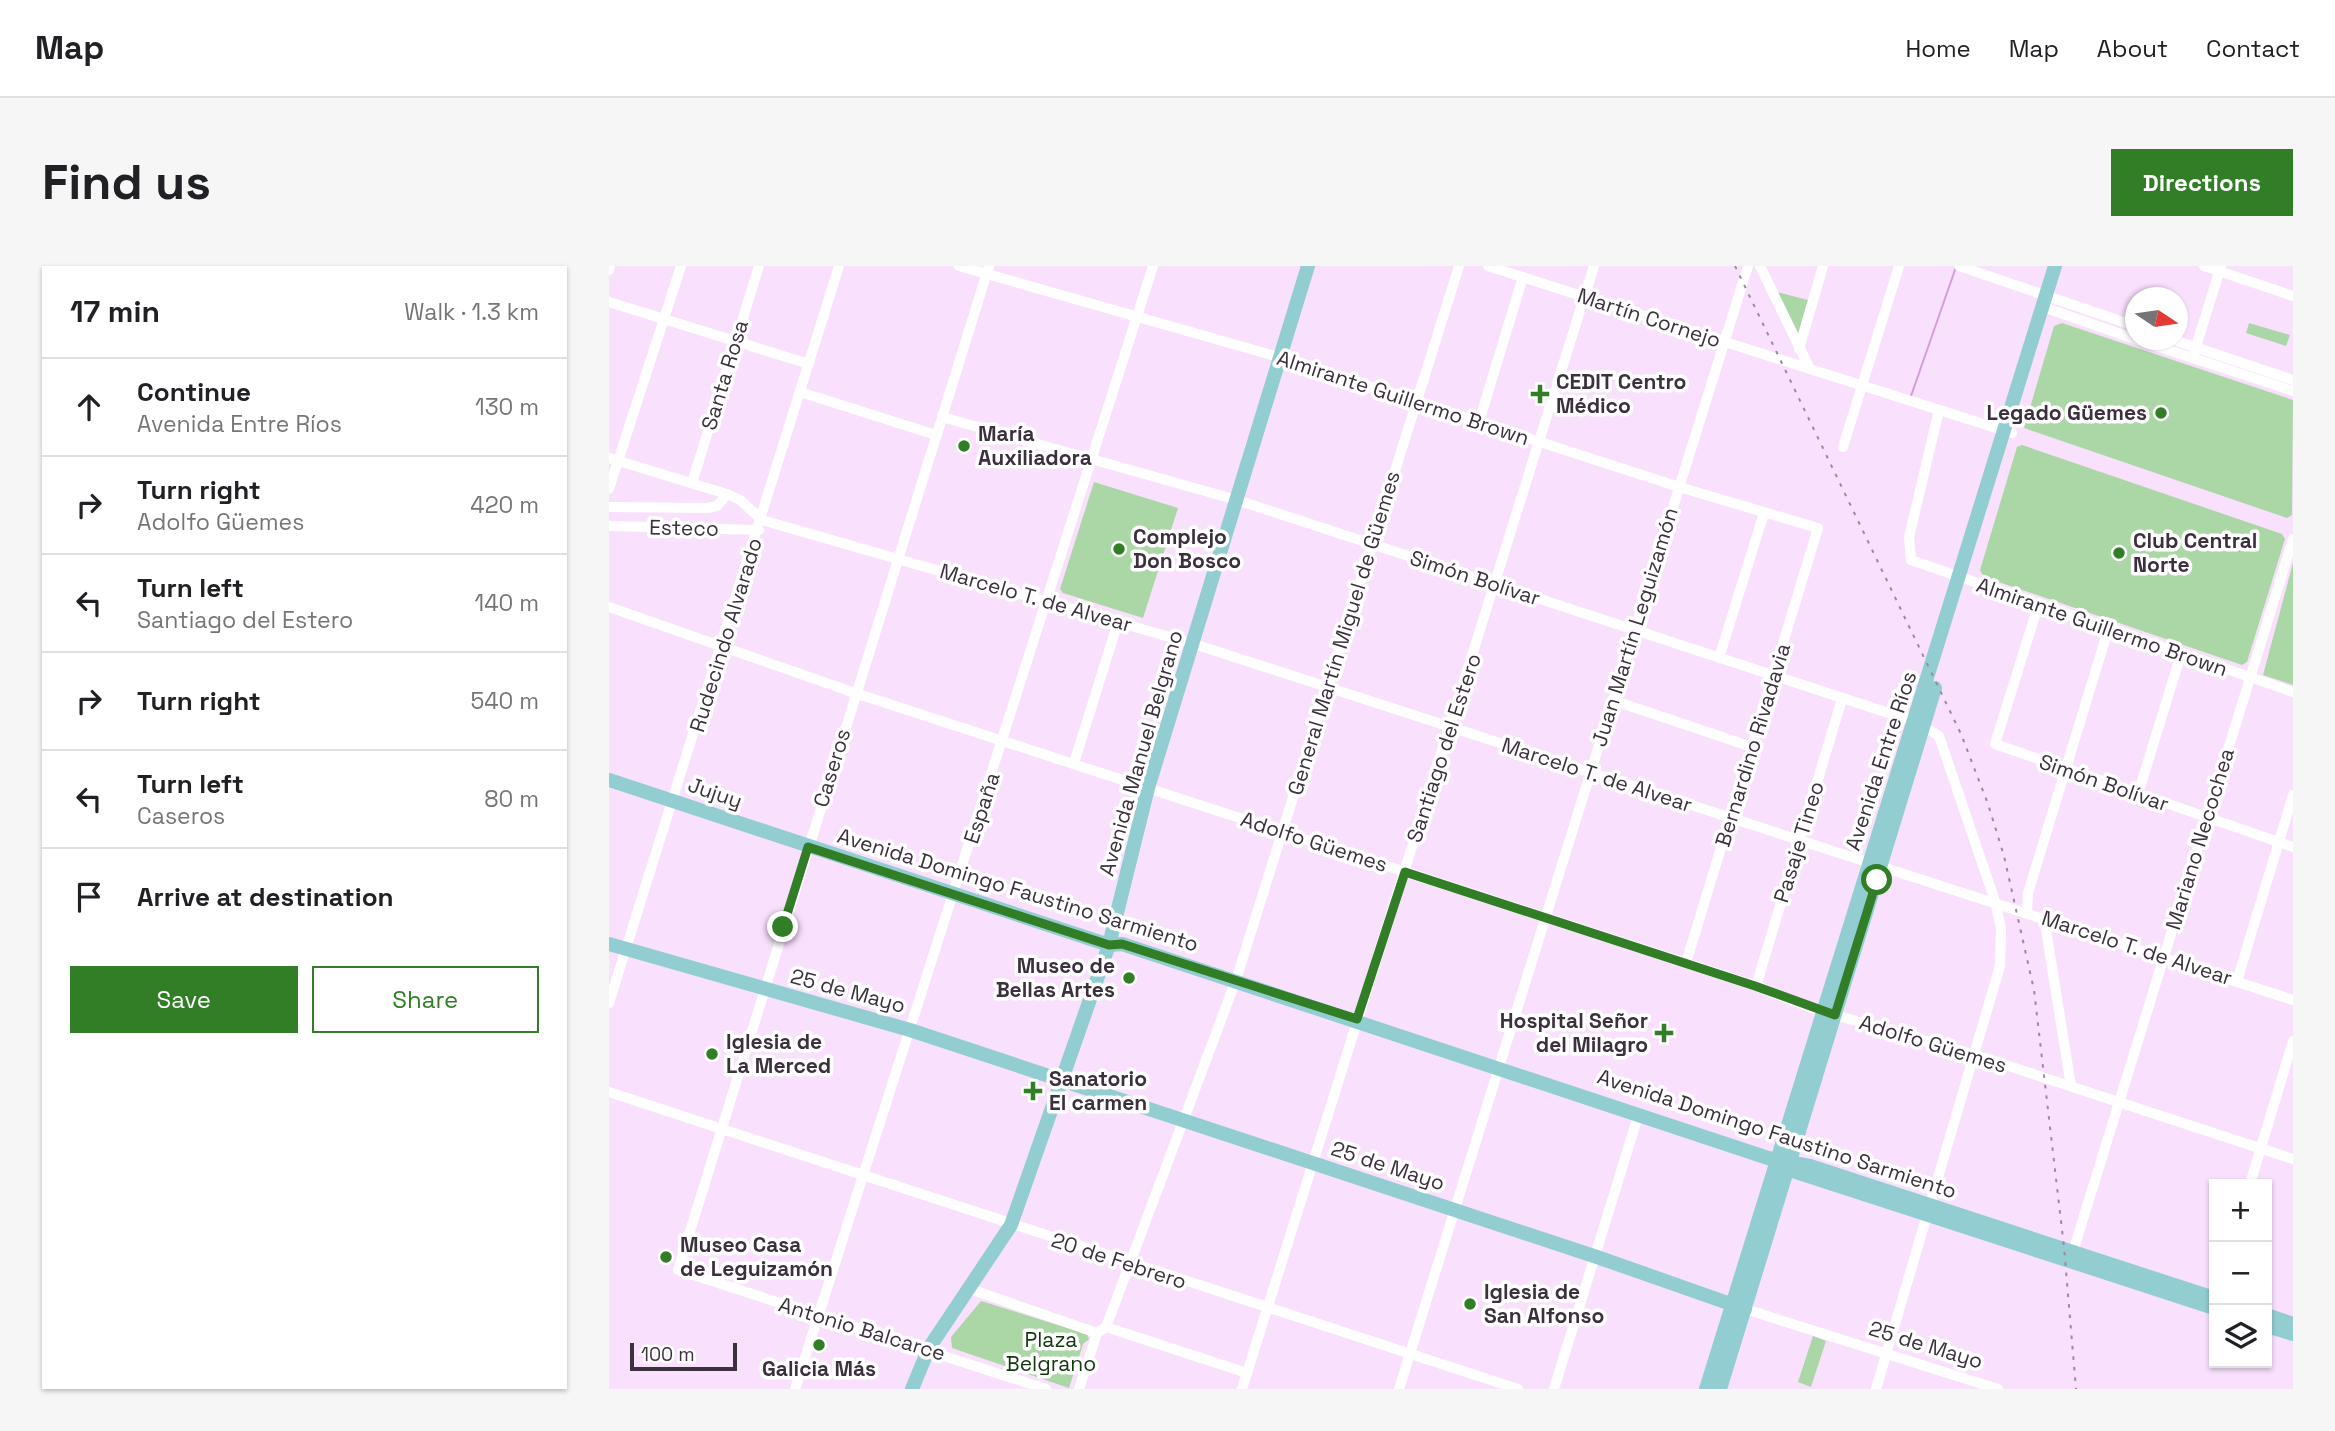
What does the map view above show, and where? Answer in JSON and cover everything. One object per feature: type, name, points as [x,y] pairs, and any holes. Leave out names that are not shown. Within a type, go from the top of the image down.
[{"type":"main road","name":"Avenida Manuel Belgrano","points":[[912,1389],[929,1348],[1011,1225],[1109,945],[1148,788],[1282,358],[1308,266]]},
{"type":"main road","name":"Avenida Entre Ríos","points":[[2048,303],[2055,266]]},
{"type":"main road","name":"Avenida Entre Ríos","points":[[1706,1389],[1739,1307],[1785,1164],[2048,303],[2063,266]]},
{"type":"main road","name":"Jujuy","points":[[609,780],[808,847]]},
{"type":"main road","name":"Avenida Domingo Faustino Sarmiento","points":[[808,847],[1109,945],[1122,944],[1357,1019],[1785,1164],[2209,1296]]},
{"type":"main road","name":"25 de Mayo","points":[[609,944],[910,1030],[1597,1257],[1739,1307]]},
{"type":"main road","name":"Avenida Domingo Faustino Sarmiento","points":[[2072,1255],[2209,1306]]},
{"type":"main road","name":"Avenida Entre Ríos","points":[[1720,1389],[1739,1307]]},
{"type":"main road","points":[[2272,1317],[2293,1324]]},
{"type":"main road","points":[[2272,1328],[2293,1334]]},
{"type":"street","points":[[609,489],[614,459],[665,319],[681,266]]},
{"type":"street","name":"Santa Rosa","points":[[692,483],[759,266]]},
{"type":"street","name":"Rudecindo Alvarado","points":[[609,1003],[761,525],[839,266]]},
{"type":"street","name":"Almirante Guillermo Brown","points":[[959,266],[988,270],[1137,317],[1282,358],[1764,513],[1818,527]]},
{"type":"street","name":"España","points":[[795,1389],[1153,266]]},
{"type":"street","name":"General Martín Miguel de Güemes","points":[[1079,1389],[1236,981],[1459,266]]},
{"type":"street","name":"Martín Cornejo","points":[[1488,266],[2009,432]]},
{"type":"street","name":"Santiago del Estero","points":[[1242,1389],[1594,266]]},
{"type":"street","name":"Juan Martín Leguizamón","points":[[1399,1389],[1748,266]]},
{"type":"street","points":[[1760,266],[1809,369]]},
{"type":"street","points":[[1799,349],[1823,266]]},
{"type":"street","points":[[1843,447],[1899,266]]},
{"type":"street","points":[[1959,266],[2125,334]]},
{"type":"street","points":[[2204,266],[2220,269],[2293,296]]},
{"type":"street","points":[[2194,352],[2220,269]]},
{"type":"street","name":"Caseros","points":[[678,1270],[988,270]]},
{"type":"street","points":[[1479,422],[1523,277]]},
{"type":"street","points":[[609,302],[809,364]]},
{"type":"street","points":[[2048,303],[2125,323]]},
{"type":"street","points":[[2188,348],[2293,391]]},
{"type":"street","points":[[2185,350],[2293,380]]},
{"type":"street","points":[[800,392],[936,435]]},
{"type":"street","name":"Almirante Guillermo Brown","points":[[1939,410],[1909,537],[1911,560],[2293,692]]},
{"type":"street","name":"Simón Bolívar","points":[[942,417],[1237,500],[1919,723]]},
{"type":"street","points":[[614,459],[727,494],[740,500],[761,525]]},
{"type":"street","name":"Esteco","points":[[609,507],[708,508],[717,506],[727,494]]},
{"type":"street","points":[[1719,658],[1764,513]]},
{"type":"street","name":"Esteco","points":[[609,526],[761,525]]},
{"type":"street","name":"Marcelo T. de Alvear","points":[[761,525],[898,557],[1194,644],[1731,819],[1995,901],[2293,1000]]},
{"type":"street","name":"Bernardino Rivadavia","points":[[1686,963],[1818,527]]},
{"type":"street","name":"Mariano Necochea","points":[[2072,1255],[2293,539]]},
{"type":"street","name":"Simón Bolívar","points":[[2038,606],[1995,744],[2293,847]]},
{"type":"street","name":"Adolfo Güemes","points":[[609,607],[855,693],[1686,963],[1829,1013],[1975,1055],[2293,1159]]},
{"type":"street","points":[[1074,763],[1118,622]]},
{"type":"street","points":[[2028,912],[2028,894],[2108,630]]},
{"type":"street","points":[[2138,794],[2181,654]]},
{"type":"street","name":"Pasaje Tineo","points":[[1755,986],[1842,699]]},
{"type":"street","points":[[1612,700],[1752,747]]},
{"type":"street","points":[[1876,1389],[2000,966],[2001,929],[1995,901],[1939,736],[1919,723]]},
{"type":"street","points":[[2237,981],[2293,795]]},
{"type":"street","points":[[2044,917],[2071,1086]]},
{"type":"street","points":[[2251,1179],[2293,1041]]},
{"type":"street","name":"20 de Febrero","points":[[609,1092],[1128,1264],[1518,1389]]},
{"type":"street","points":[[1554,1389],[1597,1257],[1639,1113]]},
{"type":"street","name":"Antonio Balcarce","points":[[678,1270],[916,1348],[929,1348],[1046,1389]]},
{"type":"street","points":[[970,1289],[1247,1373]]},
{"type":"street","name":"25 de Mayo","points":[[1739,1307],[1998,1389]]},
{"type":"green space","points":[[1773,291],[1808,300],[1796,341]]},
{"type":"green space","name":"Legado Güemes","points":[[2062,323],[2125,344],[2125,350],[2143,350],[2293,400],[2292,515],[2287,518],[2024,428],[2054,326]]},
{"type":"green space","points":[[2249,323],[2290,335],[2286,346],[2246,333]]},
{"type":"green space","points":[[2022,445],[2282,534],[2285,539],[2247,662],[2242,665],[1984,577],[1980,570],[2017,447]]},
{"type":"green space","name":"Complejo Don Bosco","points":[[1094,482],[1178,508],[1143,618],[1063,593],[1060,589]]},
{"type":"green space","points":[[2293,563],[2293,685],[2263,675]]},
{"type":"green space","name":"Plaza Belgrano","points":[[981,1301],[1087,1334],[1089,1339],[1083,1344],[1069,1388],[952,1348],[951,1337]]},
{"type":"green space","points":[[1813,1336],[1826,1341],[1811,1387],[1798,1382]]},
{"type":"waterway","points":[[1911,396],[1956,267]]},
{"type":"railway","points":[[1735,266],[1961,734],[1988,804],[2004,856],[2034,990],[2064,1247],[2076,1389]]},
{"type":"place","name":"CEDIT Centro Médico","points":[[1540,394]]},
{"type":"place","name":"Legado Güemes","points":[[2161,413]]},
{"type":"place","name":"María Auxiliadora","points":[[964,446]]},
{"type":"place","name":"Complejo Don Bosco","points":[[1119,549]]},
{"type":"place","name":"Club Central Norte","points":[[2119,553]]},
{"type":"place","name":"Museo de Bellas Artes","points":[[1129,978]]},
{"type":"place","name":"Hospital Señor del Milagro","points":[[1664,1033]]},
{"type":"place","name":"Iglesia de La Merced","points":[[712,1054]]},
{"type":"place","name":"Sanatorio El carmen","points":[[1033,1091]]},
{"type":"place","name":"Museo Casa de Leguizamón","points":[[666,1257]]},
{"type":"place","name":"Iglesia de San Alfonso","points":[[1470,1304]]},
{"type":"place","name":"Galicia Más","points":[[819,1345]]},
{"type":"route","points":[[783,927],[808,847],[1109,945],[1122,944],[1357,1019],[1405,872],[1755,986],[1835,1015],[1877,880]]}]
